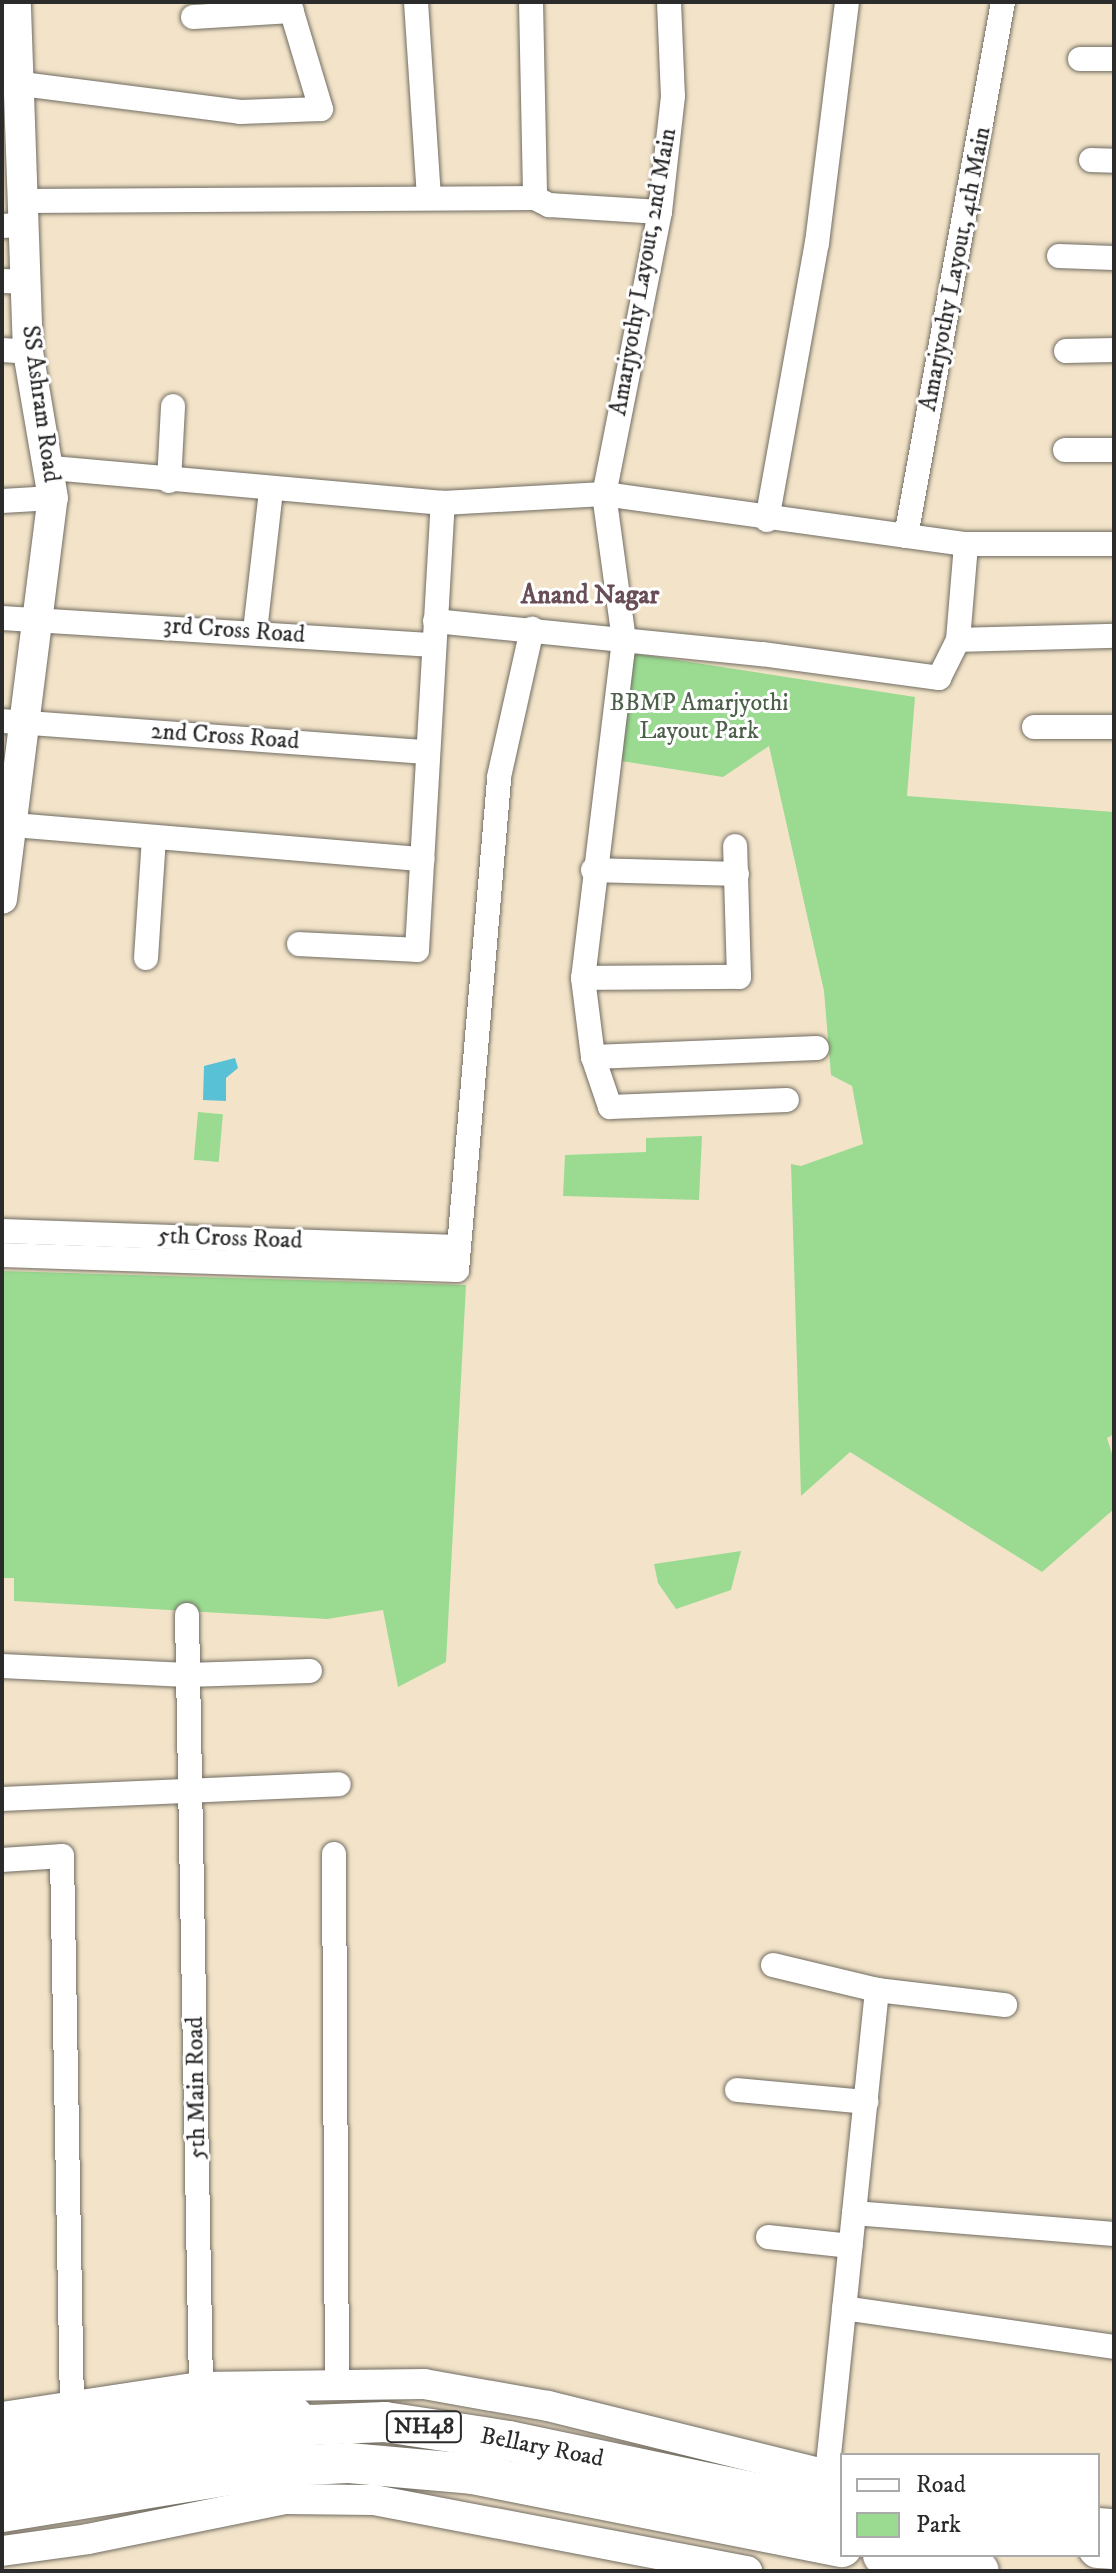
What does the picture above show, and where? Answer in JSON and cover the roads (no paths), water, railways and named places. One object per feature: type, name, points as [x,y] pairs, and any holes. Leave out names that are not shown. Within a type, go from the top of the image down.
[{"type":"highway","points":[[9,2430],[267,2404],[311,2425]]},
{"type":"highway","name":"Bellary Road","points":[[2,2477],[311,2425],[385,2422],[444,2429],[840,2511]]},
{"type":"highway","name":"Bellary Road","points":[[2,2512],[285,2466],[349,2463],[472,2474],[840,2547]]},
{"type":"highway","points":[[895,2557],[979,2571]]},
{"type":"street","name":"SS Ashram Road","points":[[2,899],[12,722],[36,620],[52,483],[15,351],[16,217],[12,132],[22,84],[16,2]]},
{"type":"street","points":[[416,2],[429,197]]},
{"type":"street","points":[[531,2],[535,198]]},
{"type":"street","name":"Amarjyothy Layout, 2nd Main","points":[[669,2],[673,96],[660,212],[604,494],[624,640],[593,870],[583,978],[593,1057],[610,1107],[787,1100]]},
{"type":"street","points":[[767,520],[817,243],[847,2]]},
{"type":"street","name":"Amarjyothy Layout, 4th Main","points":[[906,536],[1003,2]]},
{"type":"street","points":[[22,84],[240,112],[321,109],[291,7],[193,17]]},
{"type":"street","points":[[1080,59],[1114,59]]},
{"type":"street","points":[[16,217],[429,197],[535,198],[549,205],[660,212]]},
{"type":"street","points":[[1059,256],[1114,258]]},
{"type":"street","points":[[1066,351],[1114,350]]},
{"type":"street","points":[[169,481],[173,406]]},
{"type":"street","points":[[1065,450],[1114,450]]},
{"type":"street","points":[[2,501],[52,483],[169,481],[443,503],[604,494],[767,520],[966,544],[1114,544]]},
{"type":"street","points":[[255,631],[271,490]]},
{"type":"street","points":[[299,944],[417,950],[443,503]]},
{"type":"street","points":[[966,544],[958,640],[1114,636]]},
{"type":"street","name":"3rd Cross Road","points":[[2,618],[255,631],[434,633],[532,629],[762,654],[921,679],[939,678],[958,640]]},
{"type":"street","name":"5th Cross Road","points":[[2,1255],[226,1251],[458,1259],[499,777],[532,629]]},
{"type":"street","name":"2nd Cross Road","points":[[12,722],[428,752]]},
{"type":"street","points":[[1034,727],[1114,727]]},
{"type":"street","points":[[6,824],[423,859]]},
{"type":"street","points":[[146,958],[154,838]]},
{"type":"street","points":[[583,978],[739,977],[735,846]]},
{"type":"street","points":[[593,870],[737,874]]},
{"type":"street","points":[[593,1057],[817,1048]]},
{"type":"street","name":"5th Cross Road","points":[[2,1231],[226,1251]]},
{"type":"street","name":"5th Main Road","points":[[187,1615],[194,1790],[201,2387]]},
{"type":"street","points":[[2,1666],[187,1675],[310,1671]]},
{"type":"street","points":[[2,1799],[339,1784]]},
{"type":"street","points":[[334,1854],[337,2383]]},
{"type":"street","points":[[2,1860],[62,1856],[72,2408]]},
{"type":"street","points":[[773,1965],[877,1990],[1005,2005]]},
{"type":"street","points":[[9,2430],[72,2408],[201,2387],[424,2384],[486,2392],[834,2476],[844,2308],[877,1990]]},
{"type":"street","points":[[737,2090],[866,2102]]},
{"type":"street","points":[[854,2213],[1114,2234]]},
{"type":"street","points":[[768,2237],[851,2246]]},
{"type":"street","points":[[844,2308],[1114,2347]]},
{"type":"street","points":[[2,2551],[88,2539],[285,2499],[374,2500],[747,2571]]},
{"type":"water","points":[[235,1058],[238,1068],[226,1078],[226,1101],[203,1100],[204,1066]]},
{"type":"district","name":"Anand Nagar","points":[[590,596]]},
{"type":"park label","name":"BBMP Amarjyothi Layout Park","points":[[699,718]]}]
